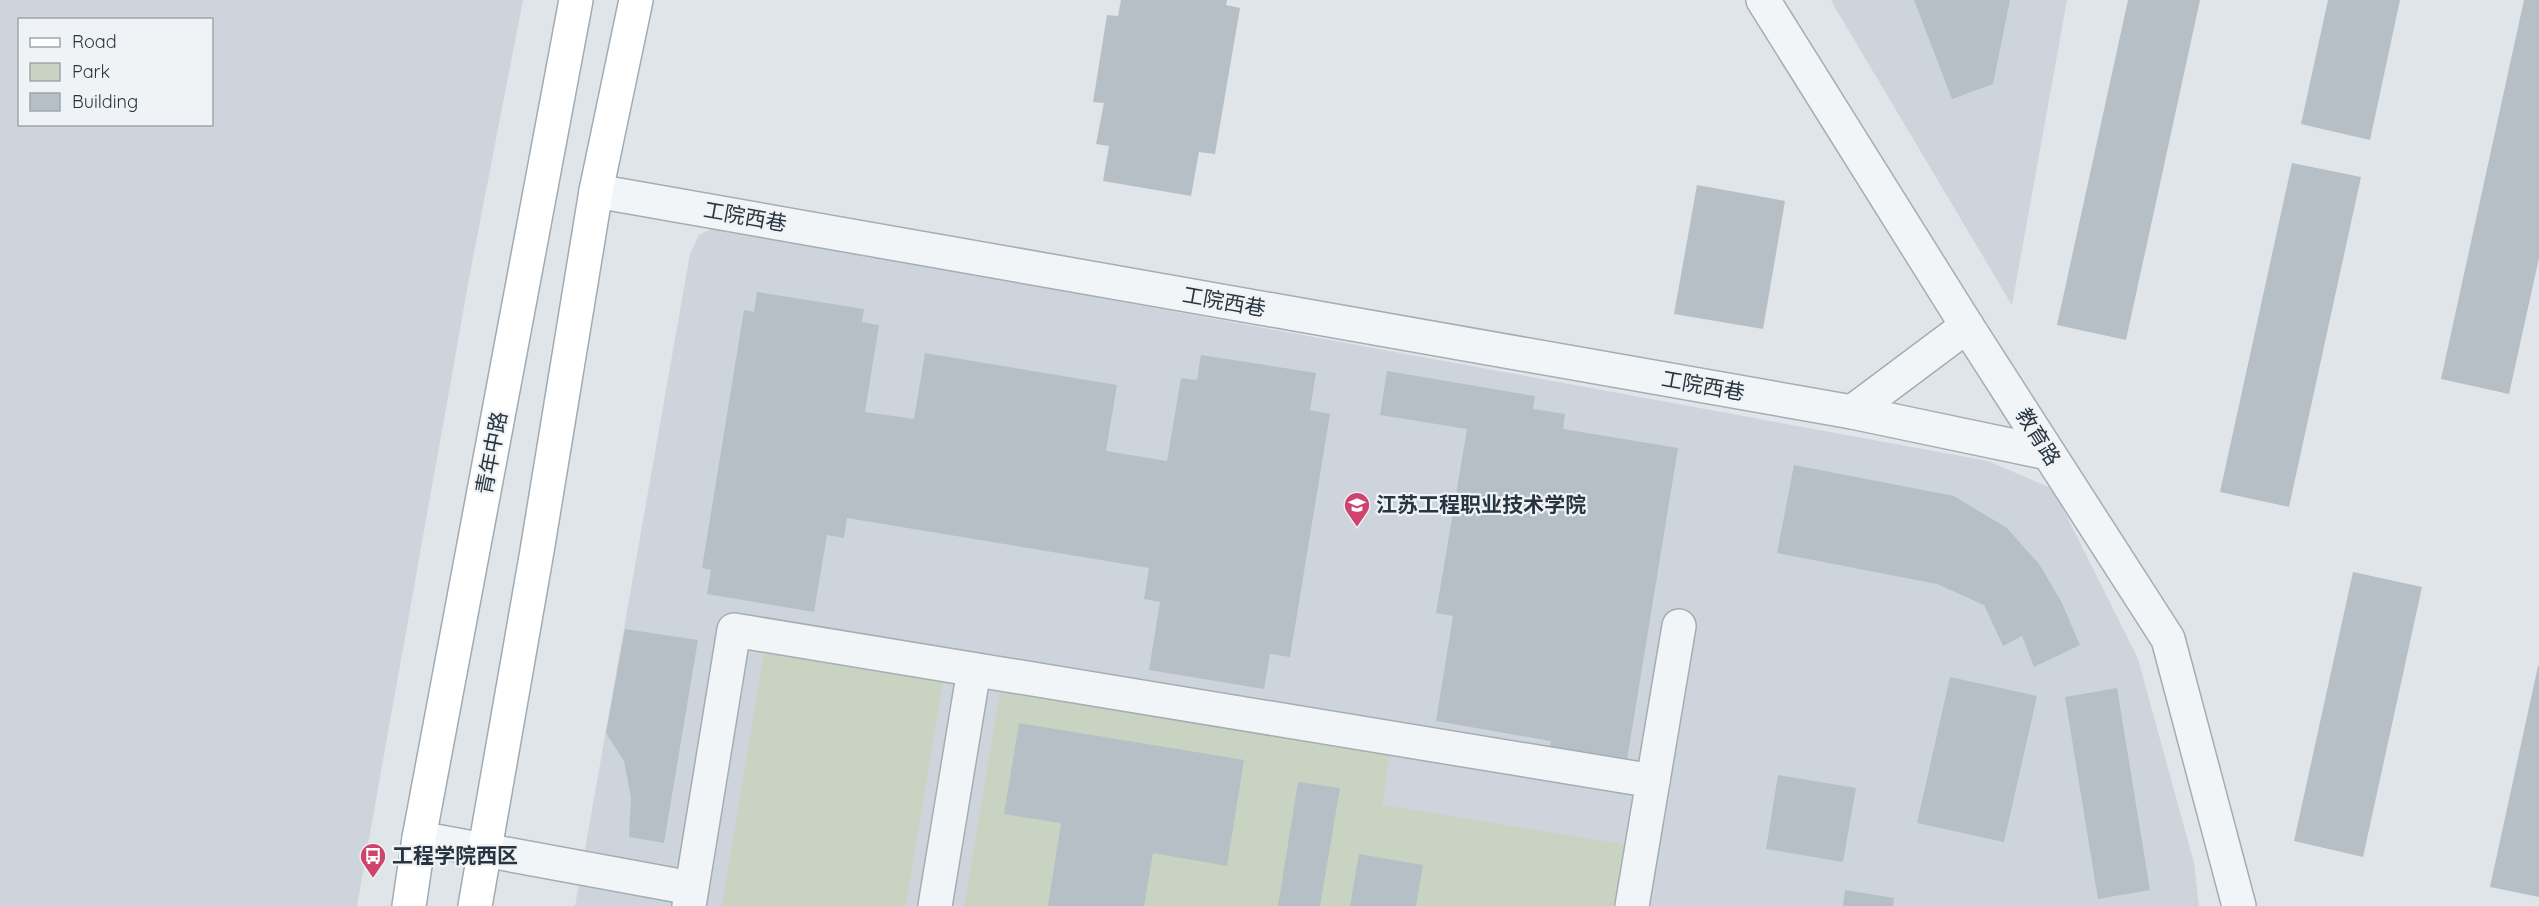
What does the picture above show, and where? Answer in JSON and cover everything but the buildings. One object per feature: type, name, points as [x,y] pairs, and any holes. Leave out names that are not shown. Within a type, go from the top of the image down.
[{"type":"main road","name":"青年中路","points":[[409,906],[419,838],[576,0]]},
{"type":"main road","points":[[474,906],[596,191],[636,0]]},
{"type":"street","name":"教育路","points":[[1763,0],[1967,326],[2168,639],[2240,906]]},
{"type":"street","name":"工院西巷","points":[[596,191],[1852,412],[2048,453]]},
{"type":"street","points":[[1852,412],[1967,326]]},
{"type":"street","points":[[1632,906],[1679,626]]},
{"type":"street","points":[[419,838],[485,850],[690,897],[734,630],[1653,781]]},
{"type":"street","points":[[935,906],[974,670]]},
{"type":"shaded area","points":[[0,0],[523,0],[471,268],[357,906],[0,906]]},
{"type":"shaded area","points":[[1831,0],[2067,0],[2012,305],[1834,6]]},
{"type":"shaded area","name":"江苏工程职业技术学院","points":[[715,227],[1988,461],[2053,489],[2138,659],[2194,863],[2199,906],[575,906],[690,254],[699,235]]},
{"type":"green space","points":[[764,651],[943,681],[906,906],[722,906]]},
{"type":"green space","points":[[1000,690],[1390,754],[1382,805],[1630,845],[1620,906],[964,906]]},
{"type":"place","name":"江苏工程职业技术学院","points":[[1357,528]]},
{"type":"place","name":"工程学院西区","points":[[373,879]]}]
